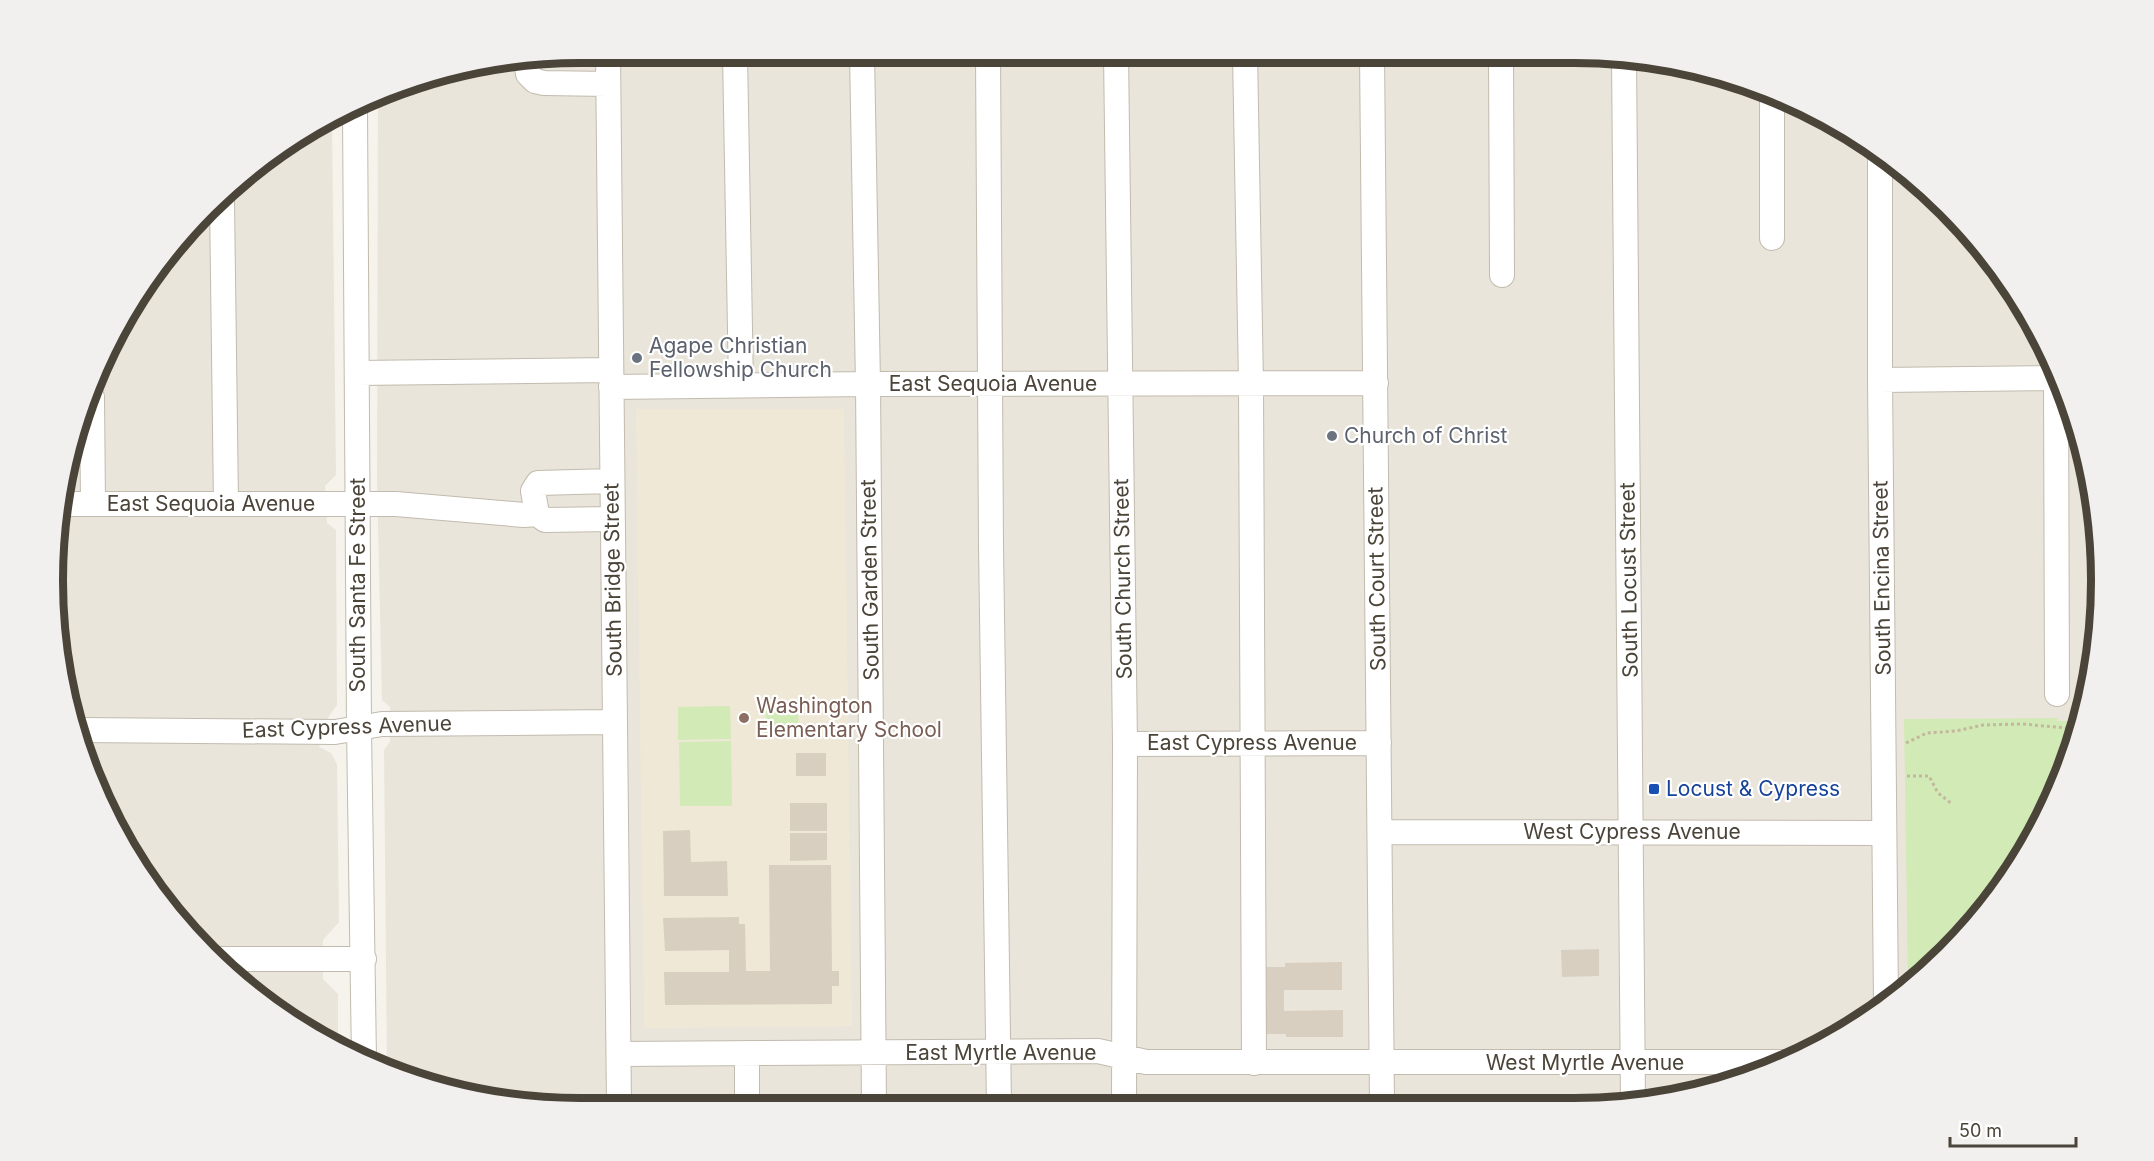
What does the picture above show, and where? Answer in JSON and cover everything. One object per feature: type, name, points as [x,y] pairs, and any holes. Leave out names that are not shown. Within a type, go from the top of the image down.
[{"type":"street","name":"South Bridge Street","points":[[608,63],[619,1098]]},
{"type":"street","points":[[735,63],[741,385]]},
{"type":"street","name":"South Garden Street","points":[[862,63],[868,384],[874,1098]]},
{"type":"street","points":[[988,63],[991,544],[999,1098]]},
{"type":"street","name":"South Church Street","points":[[1116,63],[1125,744],[1124,1098]]},
{"type":"street","points":[[1245,63],[1251,384],[1254,1063]]},
{"type":"street","name":"South Court Street","points":[[1372,63],[1382,1098]]},
{"type":"street","points":[[1501,63],[1502,275]]},
{"type":"street","points":[[527,66],[528,74],[535,81],[608,84]]},
{"type":"street","name":"South Locust Street","points":[[1624,66],[1633,1095]]},
{"type":"street","points":[[1772,102],[1772,238]]},
{"type":"street","name":"South Santa Fe Street","points":[[355,115],[359,728],[364,1051]]},
{"type":"street","name":"South Encina Street","points":[[1880,164],[1886,993]]},
{"type":"street","points":[[222,208],[226,504]]},
{"type":"street","name":"East Sequoia Avenue","points":[[357,373],[610,379],[741,385],[1376,383]]},
{"type":"street","points":[[1880,380],[2048,374]]},
{"type":"street","points":[[2054,388],[2057,694]]},
{"type":"street","points":[[92,408],[93,504]]},
{"type":"street","points":[[537,514],[533,491],[538,483],[612,481]]},
{"type":"street","name":"East Sequoia Avenue","points":[[69,504],[396,504],[524,515],[537,514],[545,520],[612,519]]},
{"type":"street","name":"East Cypress Avenue","points":[[85,730],[335,732],[382,724],[614,722]]},
{"type":"street","name":"East Cypress Avenue","points":[[1125,744],[1379,743]]},
{"type":"street","name":"West Cypress Avenue","points":[[1380,832],[1884,833]]},
{"type":"street","points":[[228,959],[364,959]]},
{"type":"street","name":"East Myrtle Avenue","points":[[619,1054],[1098,1051],[1146,1062],[1382,1064]]},
{"type":"street","points":[[747,1053],[747,1098]]},
{"type":"street","name":"West Myrtle Avenue","points":[[1382,1064],[1764,1062]]},
{"type":"path","points":[[1906,743],[1927,733],[1956,731],[1983,725],[2022,724],[2069,728]]},
{"type":"path","points":[[1907,776],[1929,776],[1938,793],[1952,804]]},
{"type":"shaded area","points":[[580,63],[1607,64],[1641,67],[1707,81],[1740,90],[1802,116],[1861,150],[1889,170],[1915,191],[1963,239],[2004,293],[2022,322],[2052,382],[2064,414],[2087,513],[2091,580],[2090,614],[2081,681],[2064,747],[2052,779],[2022,839],[1984,896],[1963,922],[1915,970],[1889,991],[1832,1029],[1772,1059],[1740,1071],[1641,1094],[1574,1098],[547,1097],[480,1088],[414,1071],[387,1061],[384,750],[390,742],[390,707],[382,700],[377,481],[378,104],[414,90],[513,67]]},
{"type":"shaded area","points":[[332,127],[336,475],[325,486],[327,523],[336,530],[337,705],[329,716],[319,747],[331,753],[337,764],[339,922],[323,940],[323,979],[338,994],[338,1038],[293,1011],[239,970],[191,922],[150,868],[116,809],[90,747],[67,648],[63,580],[67,513],[81,447],[102,382],[132,322],[150,293],[191,239],[239,191],[293,150]]},
{"type":"shaded area","name":"Washington Elementary School","points":[[636,409],[844,409],[852,1026],[644,1028]]},
{"type":"green space","points":[[730,706],[731,739],[678,740],[678,707]]},
{"type":"green space","points":[[798,706],[799,735],[766,735],[766,707]]},
{"type":"green space","points":[[2057,718],[2057,721],[2071,721],[2052,779],[2022,839],[2004,868],[1963,922],[1908,976],[1904,719]]},
{"type":"green space","points":[[731,741],[732,806],[680,806],[679,742]]},
{"type":"building","points":[[796,753],[826,753],[826,776],[796,776]]},
{"type":"building","points":[[790,803],[827,803],[827,831],[790,831]]},
{"type":"building","points":[[690,830],[691,862],[727,861],[728,896],[664,896],[663,831]]},
{"type":"building","points":[[790,833],[827,833],[827,860],[790,861]]},
{"type":"building","points":[[769,865],[831,865],[832,971],[839,971],[839,986],[832,986],[832,1004],[665,1005],[664,972],[729,972],[729,950],[665,951],[663,918],[739,917],[739,924],[745,924],[746,971],[770,971]]},
{"type":"building","points":[[1599,949],[1599,976],[1562,977],[1561,950]]},
{"type":"building","points":[[1342,962],[1342,990],[1284,990],[1284,1011],[1343,1010],[1343,1037],[1286,1037],[1286,1034],[1262,1034],[1262,967],[1285,967],[1285,963]]},
{"type":"place","name":"Agape Christian Fellowship Church","points":[[637,358]]},
{"type":"place","name":"Church of Christ","points":[[1332,436]]},
{"type":"place","name":"Washington Elementary School","points":[[744,718]]},
{"type":"place","name":"Locust & Cypress","points":[[1654,789]]}]
